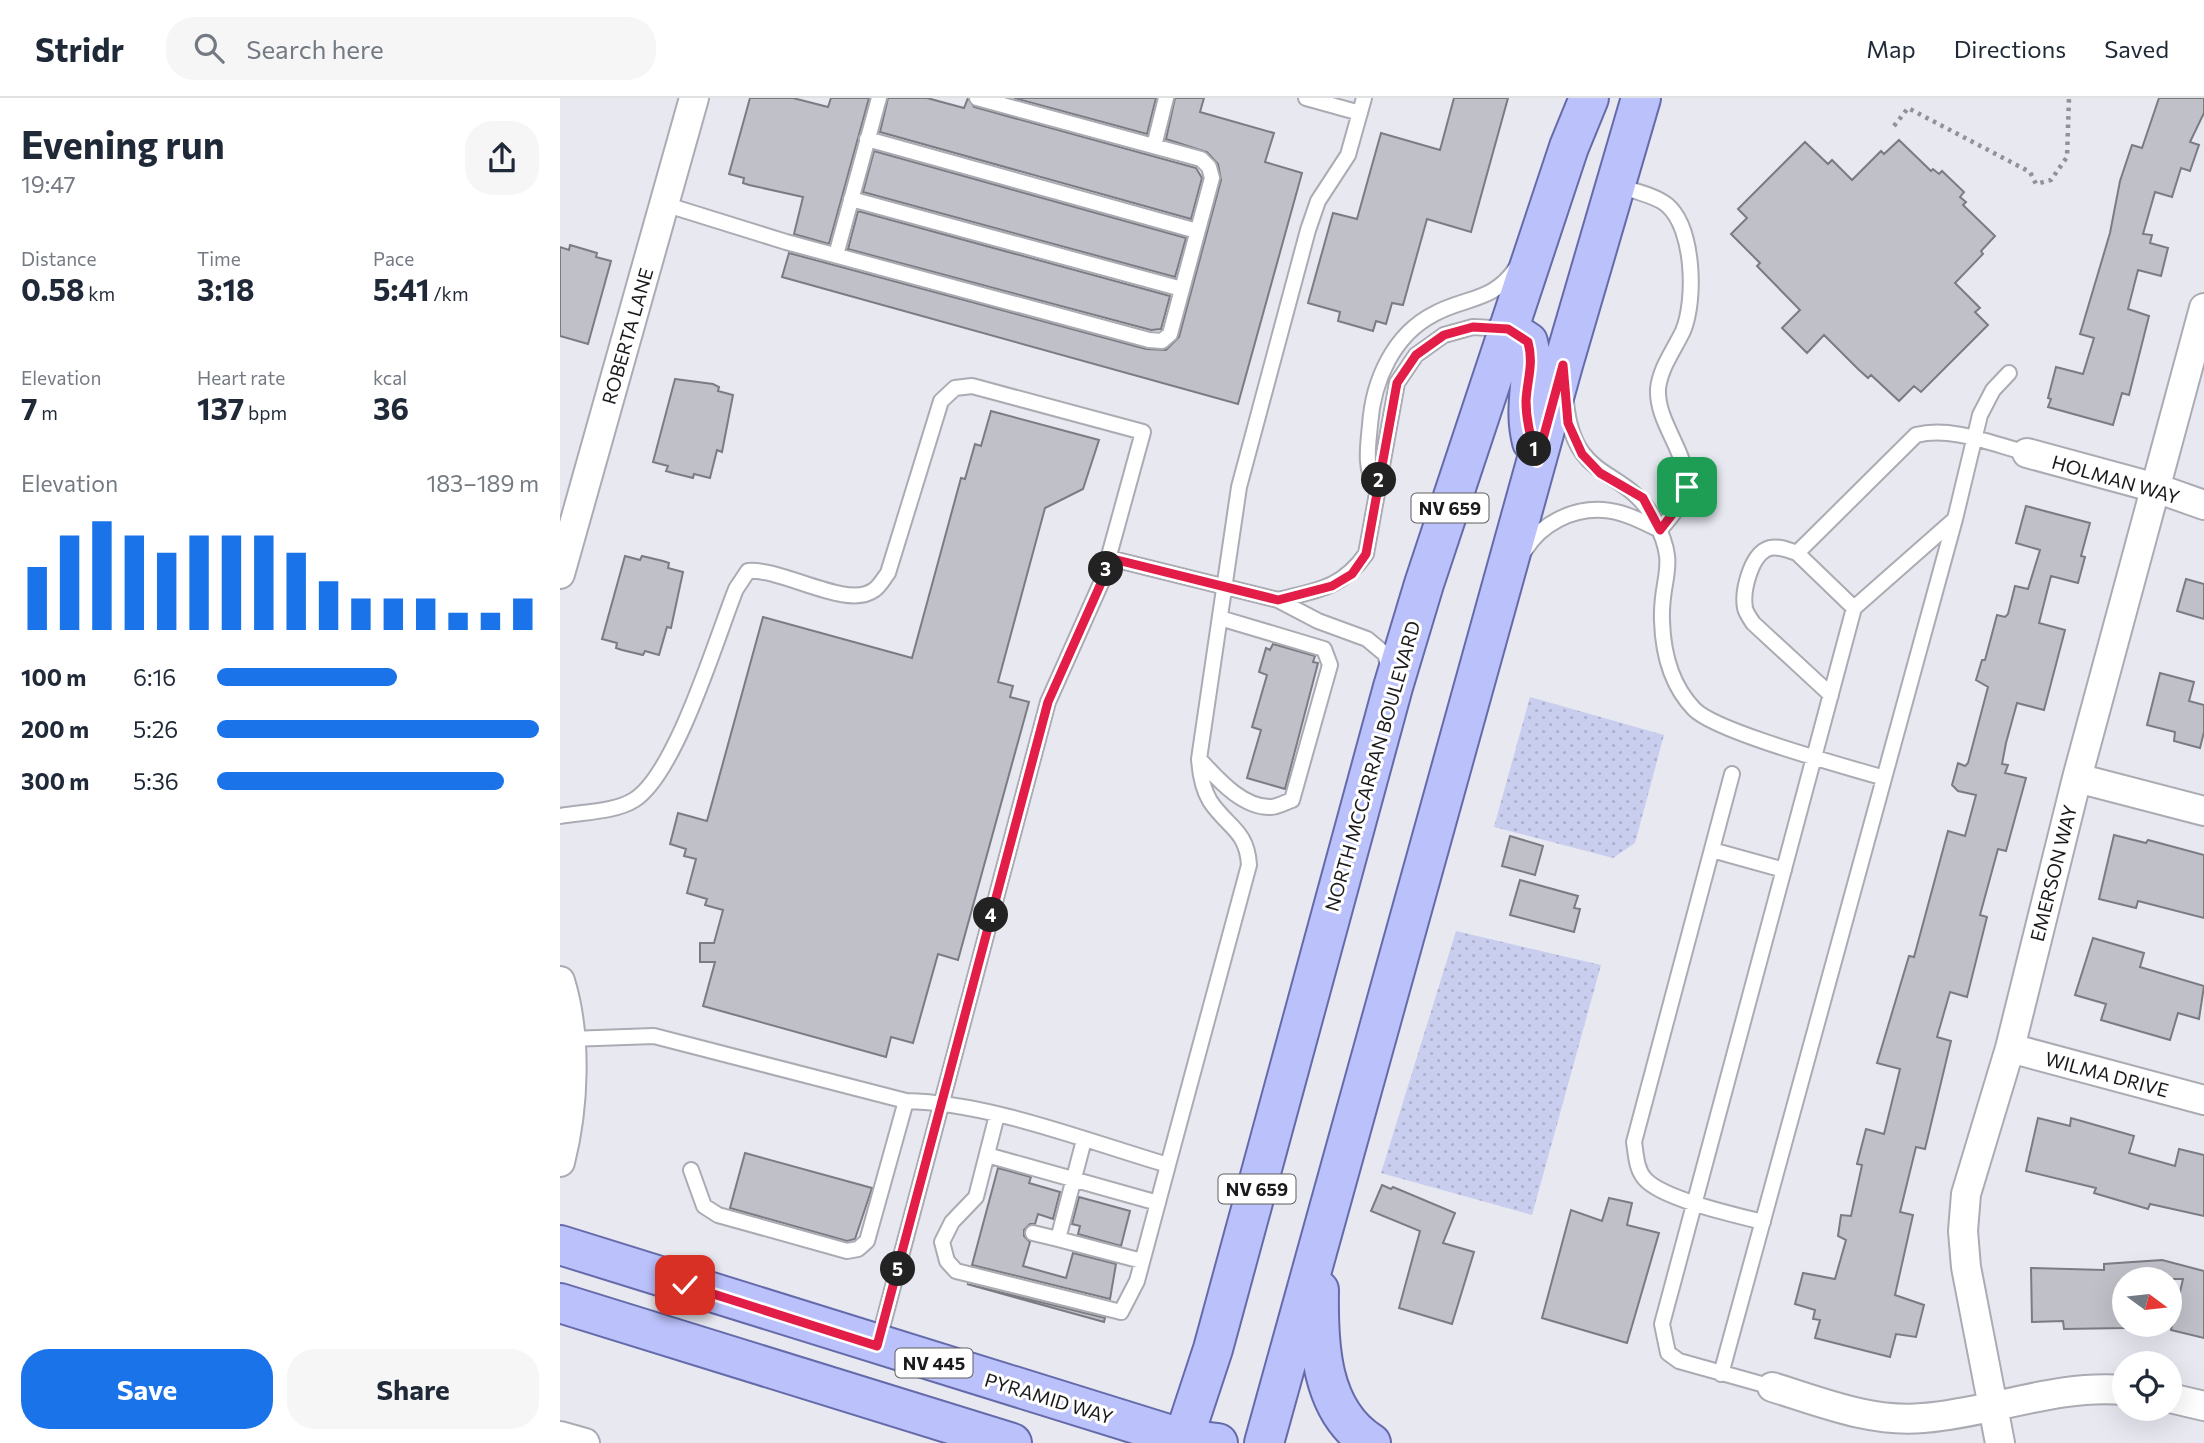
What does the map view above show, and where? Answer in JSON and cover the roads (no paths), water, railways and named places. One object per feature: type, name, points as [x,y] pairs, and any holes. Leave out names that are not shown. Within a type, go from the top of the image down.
[{"type":"main road","name":"NORTH MCCARRAN BOULEVARD","points":[[1192,1442],[1213,1349],[1393,687],[1508,329],[1589,98]]},
{"type":"main road","points":[[1264,1443],[1501,585],[1641,98]]},
{"type":"main road","points":[[1508,329],[1528,342],[1533,360],[1526,400],[1528,425],[1537,461]]},
{"type":"main road","name":"PYRAMID WAY","points":[[560,1245],[1192,1442]]},
{"type":"main road","points":[[1319,1247],[1321,1361],[1347,1422],[1371,1443]]},
{"type":"main road","name":"NV 445","points":[[560,1303],[1012,1443]]},
{"type":"street","name":"ROBERTA LANE","points":[[560,574],[694,98]]},
{"type":"street","name":"EMERSON WAY","points":[[2000,1443],[1966,1267],[1963,1231],[1966,1194],[2010,1048],[2077,778],[2204,308]]},
{"type":"street","name":"HOLMAN WAY","points":[[2027,453],[2156,488],[2204,505]]},
{"type":"street","points":[[2077,778],[2204,811]]},
{"type":"street","points":[[560,981],[569,1039],[567,1136],[560,1162]]},
{"type":"street","name":"WILMA DRIVE","points":[[2010,1048],[2204,1100]]},
{"type":"street","points":[[1772,1387],[1856,1413],[1890,1419],[1924,1418],[2065,1391],[2112,1390]]},
{"type":"street","points":[[2182,1401],[2204,1406]]},
{"type":"street","points":[[560,1436],[585,1443]]},
{"type":"lane","points":[[836,256],[879,98]]},
{"type":"lane","points":[[664,204],[836,256],[1149,340],[1162,341],[1170,334],[1212,178],[1209,167],[1201,159],[977,98]]},
{"type":"lane","points":[[1154,146],[1166,98]]},
{"type":"lane","points":[[1306,98],[1360,113]]},
{"type":"lane","points":[[997,1115],[976,1198],[951,1222],[942,1242],[947,1261],[957,1271],[1121,1312],[1137,1281],[1249,865],[1248,846],[1210,802],[1201,781],[1199,759],[1239,487],[1308,230],[1318,201],[1348,155],[1364,98]]},
{"type":"lane","points":[[867,139],[1197,231]]},
{"type":"lane","points":[[1615,185],[1665,202],[1677,215],[1688,242],[1689,302],[1684,328],[1662,371],[1658,390],[1662,419],[1685,469],[1687,487],[1681,503],[1660,530]]},
{"type":"lane","points":[[851,199],[1182,289]]},
{"type":"lane","points":[[1376,487],[1370,476],[1367,460],[1370,415],[1375,387],[1388,358],[1411,330],[1435,313],[1471,302],[1509,278],[1543,226]]},
{"type":"lane","points":[[1278,600],[1332,586],[1352,574],[1366,554],[1373,530],[1376,487],[1384,463],[1397,383],[1416,355],[1444,335],[1473,327],[1508,329]]},
{"type":"lane","points":[[1563,365],[1568,423],[1582,454],[1600,473],[1643,498],[1660,530],[1669,555],[1669,575],[1661,605],[1663,654],[1676,684],[1695,711],[1728,727],[1884,778]]},
{"type":"lane","points":[[1721,1374],[1955,519],[1980,415],[1993,390],[2009,373]]},
{"type":"lane","points":[[560,816],[631,802],[650,789],[669,760],[736,589],[748,571],[764,569],[852,597],[874,591],[888,573],[941,401],[955,388],[972,386],[1143,432],[1102,581],[1048,702],[877,1346]]},
{"type":"lane","points":[[1797,553],[1916,435],[1934,430],[2027,453]]},
{"type":"lane","points":[[1501,585],[1530,542],[1547,525],[1570,514],[1603,510],[1660,530]]},
{"type":"lane","points":[[1772,1387],[1679,1361],[1668,1353],[1662,1324],[1854,608],[1955,519]]},
{"type":"lane","points":[[1831,695],[1753,623],[1745,610],[1750,573],[1757,557],[1767,549],[1780,548],[1797,553],[1854,608]]},
{"type":"lane","points":[[1109,558],[1278,600],[1318,621],[1367,639],[1385,654],[1393,687]]},
{"type":"lane","points":[[1199,759],[1224,786],[1247,800],[1272,807],[1292,800],[1330,665],[1324,649],[1220,618]]},
{"type":"lane","points":[[1731,775],[1634,1142],[1637,1164],[1645,1179],[1694,1203],[1763,1222]]},
{"type":"lane","points":[[1712,850],[1784,870]]},
{"type":"lane","points":[[569,1039],[654,1036],[906,1101],[942,1102],[997,1115],[1168,1165]]},
{"type":"lane","points":[[691,1170],[704,1206],[718,1215],[847,1251],[858,1249],[867,1241],[906,1101]]},
{"type":"lane","points":[[1058,1239],[1084,1140]]},
{"type":"lane","points":[[987,1155],[1158,1203]]},
{"type":"lane","points":[[1033,1233],[1142,1261]]}]
